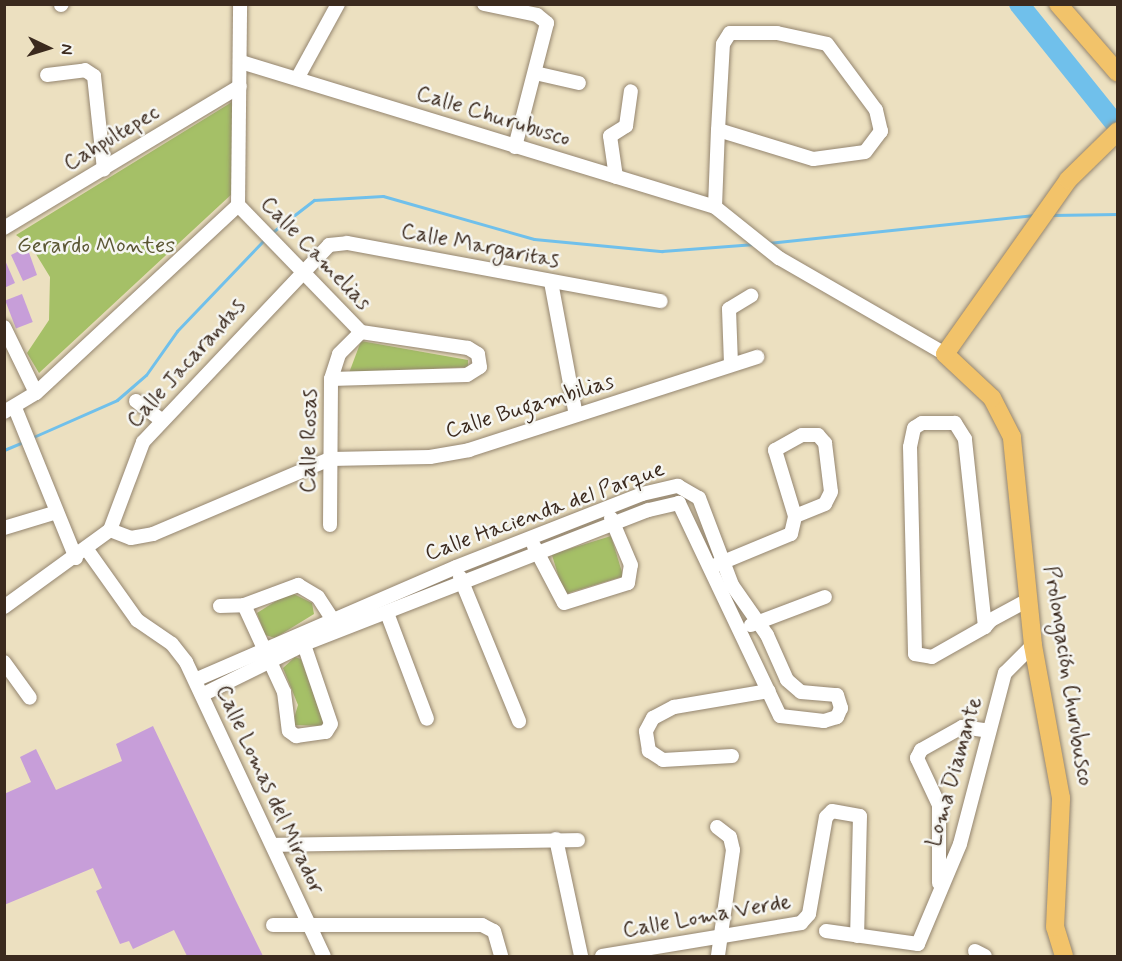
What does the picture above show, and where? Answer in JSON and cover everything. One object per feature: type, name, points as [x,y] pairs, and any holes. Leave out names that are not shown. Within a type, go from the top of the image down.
[{"type":"main road","points":[[1058,4],[1118,73]]},
{"type":"main road","points":[[945,354],[1068,180],[1102,143],[1118,131]]},
{"type":"main road","name":"Prolongación Churubusco","points":[[945,354],[992,398],[1010,430],[1033,645],[1061,798],[1055,927],[1064,957]]},
{"type":"street","points":[[82,554],[57,512],[10,410],[36,393],[238,205],[240,4]]},
{"type":"street","points":[[298,77],[338,4]]},
{"type":"street","points":[[484,4],[541,16],[547,29],[515,147]]},
{"type":"street","points":[[715,207],[718,130],[723,44],[730,33],[749,31],[817,39],[836,50],[876,110],[880,131],[866,152],[813,159],[718,130]]},
{"type":"street","name":"Calle Churubusco","points":[[241,62],[298,77],[515,147],[715,207],[729,220]]},
{"type":"street","points":[[47,75],[85,70],[94,76],[104,169]]},
{"type":"street","points":[[535,73],[579,83]]},
{"type":"street","name":"Cahpultepec","points":[[4,228],[240,86]]},
{"type":"street","points":[[616,177],[610,136],[626,126],[631,91]]},
{"type":"street","name":"Calle Camelias","points":[[238,205],[361,332]]},
{"type":"street","name":"Prolongación Churubusco","points":[[729,220],[779,258],[945,354]]},
{"type":"street","name":"Calle Margaritas","points":[[300,271],[329,245],[347,243],[661,301]]},
{"type":"street","name":"Calle Jacarandas","points":[[110,530],[136,457],[161,420],[300,271]]},
{"type":"street","points":[[551,282],[576,415]]},
{"type":"street","points":[[731,364],[729,309],[751,296]]},
{"type":"street","points":[[4,327],[36,393]]},
{"type":"street","points":[[331,379],[467,375],[480,367],[480,358],[468,348],[361,332]]},
{"type":"street","name":"Calle Rosas","points":[[330,525],[331,379],[339,354],[361,332]]},
{"type":"street","name":"Calle Bugambilias","points":[[110,530],[131,537],[153,534],[330,459],[446,455],[757,357]]},
{"type":"street","points":[[136,400],[161,420]]},
{"type":"street","points":[[985,627],[965,439],[955,423],[922,423],[914,428],[910,447],[915,654],[927,659],[1029,605]]},
{"type":"street","points":[[706,569],[787,538],[795,516],[775,450],[802,435],[818,435],[825,443],[831,492],[825,504],[795,516]]},
{"type":"street","name":"Calle Hacienda del Parque","points":[[688,482],[699,498],[723,563],[793,688],[837,695],[839,713],[824,721],[784,719],[769,692],[742,630],[706,569],[679,503],[688,482]]},
{"type":"street","name":"Calle Hacienda del Parque","points":[[202,695],[302,639],[332,617],[607,507],[658,489],[688,482]]},
{"type":"street","name":"Calle Hacienda del Parque","points":[[302,639],[387,613],[614,524],[679,503]]},
{"type":"street","points":[[531,539],[564,603],[628,583],[632,571],[607,507]]},
{"type":"street","points":[[4,528],[57,512]]},
{"type":"street","points":[[4,607],[82,554],[110,530]]},
{"type":"street","name":"Calle Lomas del Mirador","points":[[82,554],[137,620],[172,644],[195,680],[324,957]]},
{"type":"street","points":[[456,567],[519,721]]},
{"type":"street","points":[[220,606],[244,605],[298,585],[318,597],[332,617]]},
{"type":"street","points":[[742,630],[825,597]]},
{"type":"street","points":[[244,605],[286,700],[289,731],[296,736],[330,728],[327,703],[302,639]]},
{"type":"street","points":[[387,613],[428,719]]},
{"type":"street","name":"Loma Diamante","points":[[858,936],[910,946],[921,938],[939,888],[960,843],[1008,667],[1033,645]]},
{"type":"street","name":"Calle Hacienda del Parque","points":[[195,680],[267,658]]},
{"type":"street","points":[[4,662],[30,698]]},
{"type":"street","points":[[732,756],[663,760],[649,751],[646,731],[653,718],[674,707],[769,692]]},
{"type":"street","points":[[939,888],[939,805],[918,758],[921,750],[962,727],[989,732]]},
{"type":"street","name":"Calle Loma Verde","points":[[602,957],[806,919],[825,817],[843,811],[858,813],[861,820],[858,936]]},
{"type":"street","points":[[717,827],[730,837],[733,850],[718,957]]},
{"type":"street","points":[[273,845],[556,838],[578,840]]},
{"type":"street","points":[[556,838],[582,957]]},
{"type":"street","points":[[273,925],[482,925],[494,931],[501,957]]},
{"type":"street","points":[[826,931],[858,936]]},
{"type":"green space","name":"Gerardo Montes","points":[[232,102],[234,192],[39,373],[27,353],[49,320],[50,277],[31,246],[16,235]]},
{"type":"green space","points":[[361,341],[468,360],[468,367],[349,373]]},
{"type":"green space","points":[[611,536],[623,576],[564,594],[552,554]]},
{"type":"green space","points":[[290,592],[312,603],[314,614],[275,638],[265,635],[257,613]]},
{"type":"green space","points":[[295,657],[301,659],[325,726],[292,725],[298,705],[283,668]]},
{"type":"building","points":[[27,247],[37,275],[23,281],[11,255]]},
{"type":"building","points":[[4,258],[15,283],[4,288]]},
{"type":"building","points":[[22,294],[33,322],[16,328],[5,300]]},
{"type":"building","points":[[153,726],[263,956],[187,956],[174,930],[133,949],[129,941],[120,944],[96,891],[102,888],[93,868],[4,905],[4,794],[31,782],[20,757],[36,749],[56,790],[122,761],[116,744]]},
{"type":"waterway","points":[[1019,4],[1118,127]]},
{"type":"waterway","points":[[270,234],[314,200],[383,196],[534,239],[662,251],[755,244]]},
{"type":"waterway","points":[[1051,215],[1118,214]]},
{"type":"waterway","points":[[768,243],[1035,215]]},
{"type":"waterway","points":[[31,438],[117,400],[146,375],[177,331],[266,238]]},
{"type":"waterway","points":[[4,450],[25,441]]}]
